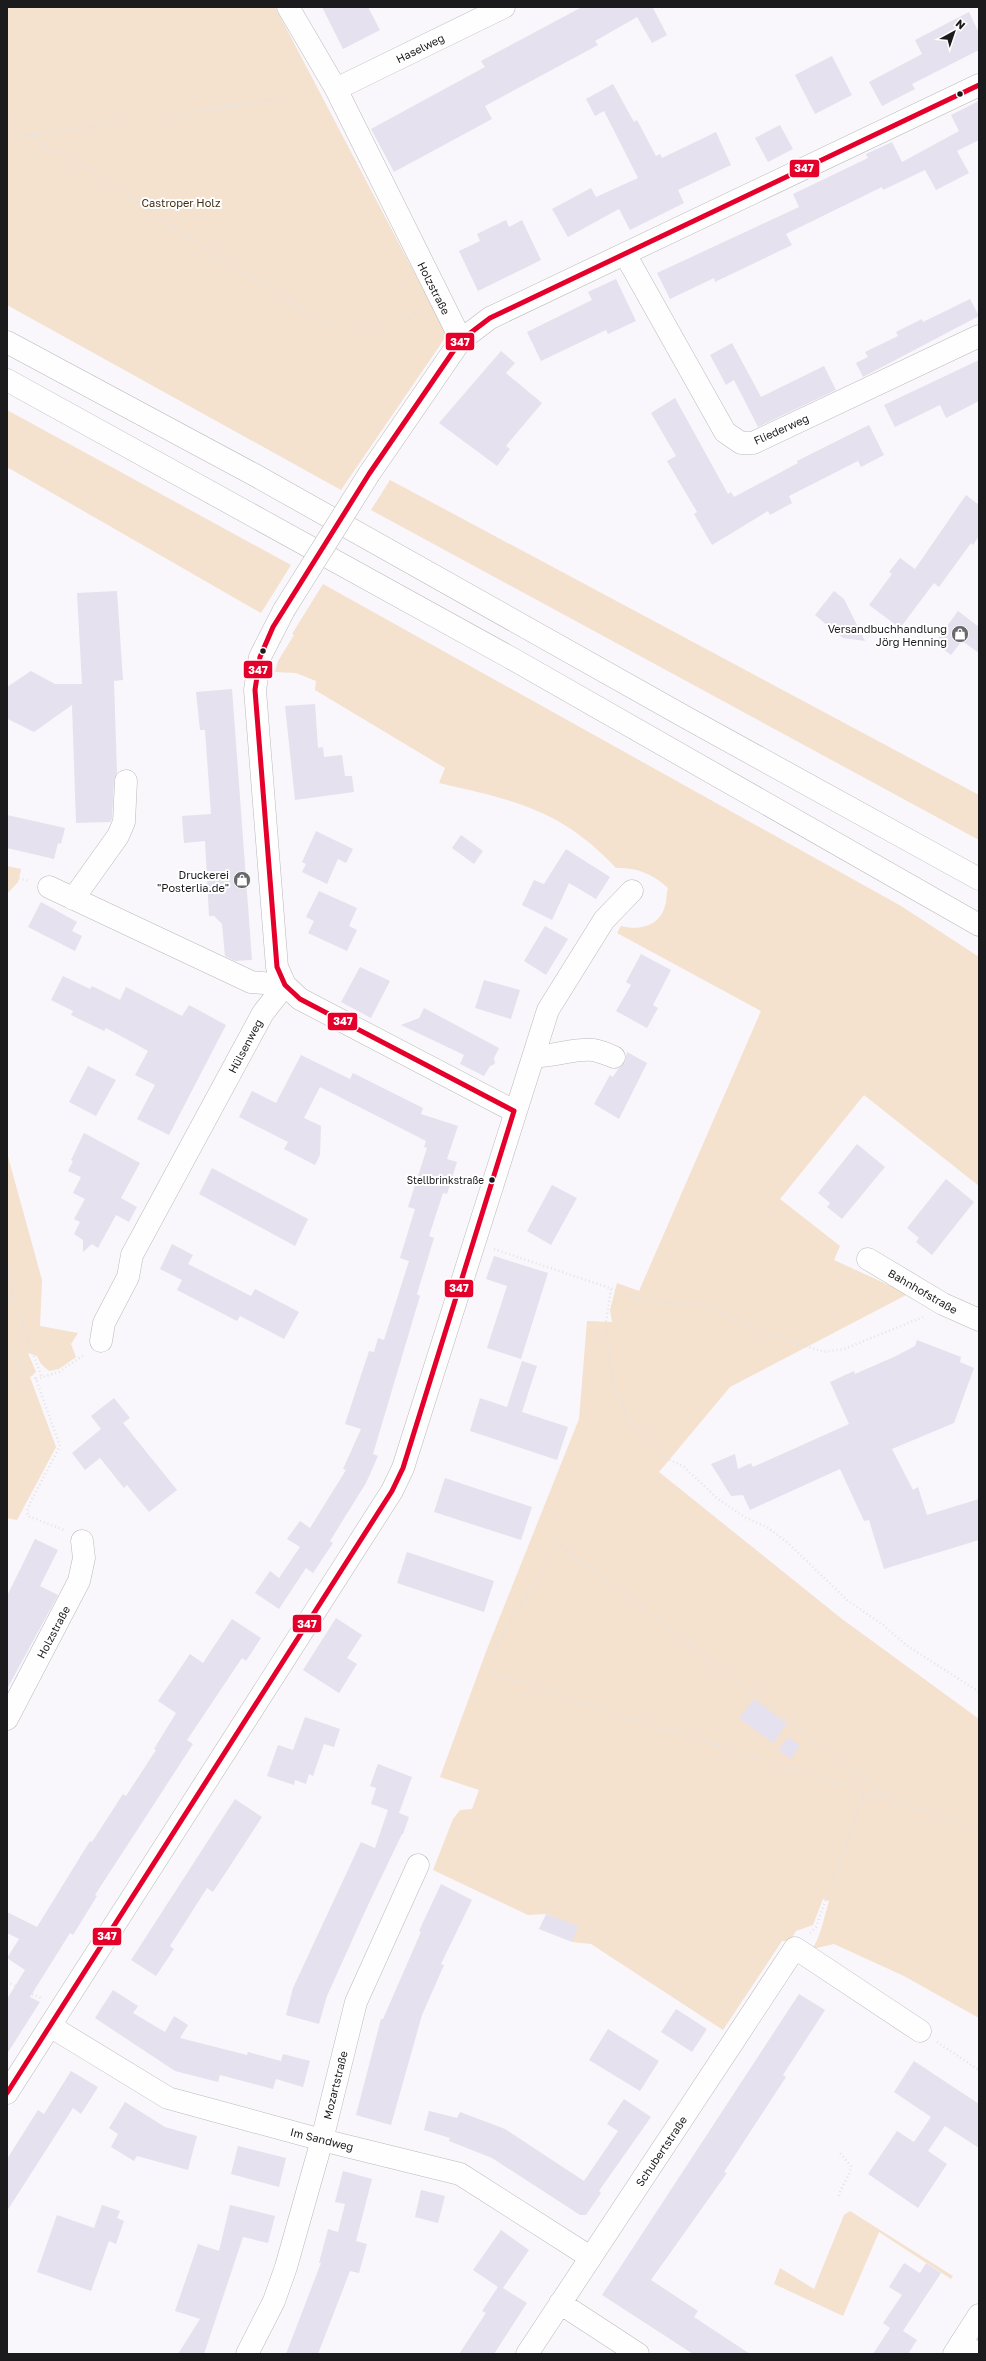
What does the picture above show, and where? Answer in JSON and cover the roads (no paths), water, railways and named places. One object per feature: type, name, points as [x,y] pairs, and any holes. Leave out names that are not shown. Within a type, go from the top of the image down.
[{"type":"main road","name":"Holzstraße","points":[[288,7],[336,89],[440,301],[461,340]]},
{"type":"main road","name":"Haselweg","points":[[336,89],[504,7]]},
{"type":"main road","points":[[514,1111],[300,999],[285,985],[277,967],[255,690],[260,657],[284,610],[370,474],[461,340],[490,318],[979,85]]},
{"type":"main road","name":"Fliederweg","points":[[625,254],[725,432],[741,443],[753,443],[979,336]]},
{"type":"main road","points":[[7,342],[267,481],[694,722],[979,878]]},
{"type":"main road","points":[[7,380],[518,662],[979,925]]},
{"type":"main road","points":[[73,899],[118,836],[124,822],[126,781]]},
{"type":"main road","points":[[49,887],[251,982],[285,985]]},
{"type":"main road","points":[[7,2094],[392,1491],[404,1468],[514,1111],[534,1056],[548,1010],[604,920],[632,891]]},
{"type":"main road","name":"Hülsenweg","points":[[101,1341],[104,1323],[128,1277],[132,1255],[263,1013],[285,985]]},
{"type":"main road","points":[[534,1056],[548,1056],[580,1050],[594,1050],[614,1057]]},
{"type":"main road","name":"Bahnhofstraße","points":[[868,1259],[943,1304],[979,1320]]},
{"type":"main road","name":"Holzstraße","points":[[7,1719],[79,1581],[84,1558],[82,1540]]},
{"type":"main road","name":"Mozartstraße","points":[[247,2354],[274,2301],[286,2267],[322,2140],[356,2002],[418,1865]]},
{"type":"main road","name":"Schubertstraße","points":[[527,2354],[795,1948],[920,2031]]},
{"type":"main road","name":"Im Sandweg","points":[[55,2018],[168,2098],[322,2140],[460,2174],[590,2258]]},
{"type":"main road","points":[[560,2303],[638,2354]]},
{"type":"main road","points":[[964,2350],[979,2314]]},
{"type":"place","name":"Versandbuchhandlung Jörg Henning","points":[[960,634]]},
{"type":"place","name":"Druckerei \"Posterlia.de\"","points":[[242,880]]},
{"type":"place","name":"Stellbrinkstraße","points":[[492,1180]]},
{"type":"park label","name":"Castroper Holz","points":[[181,202]]}]
